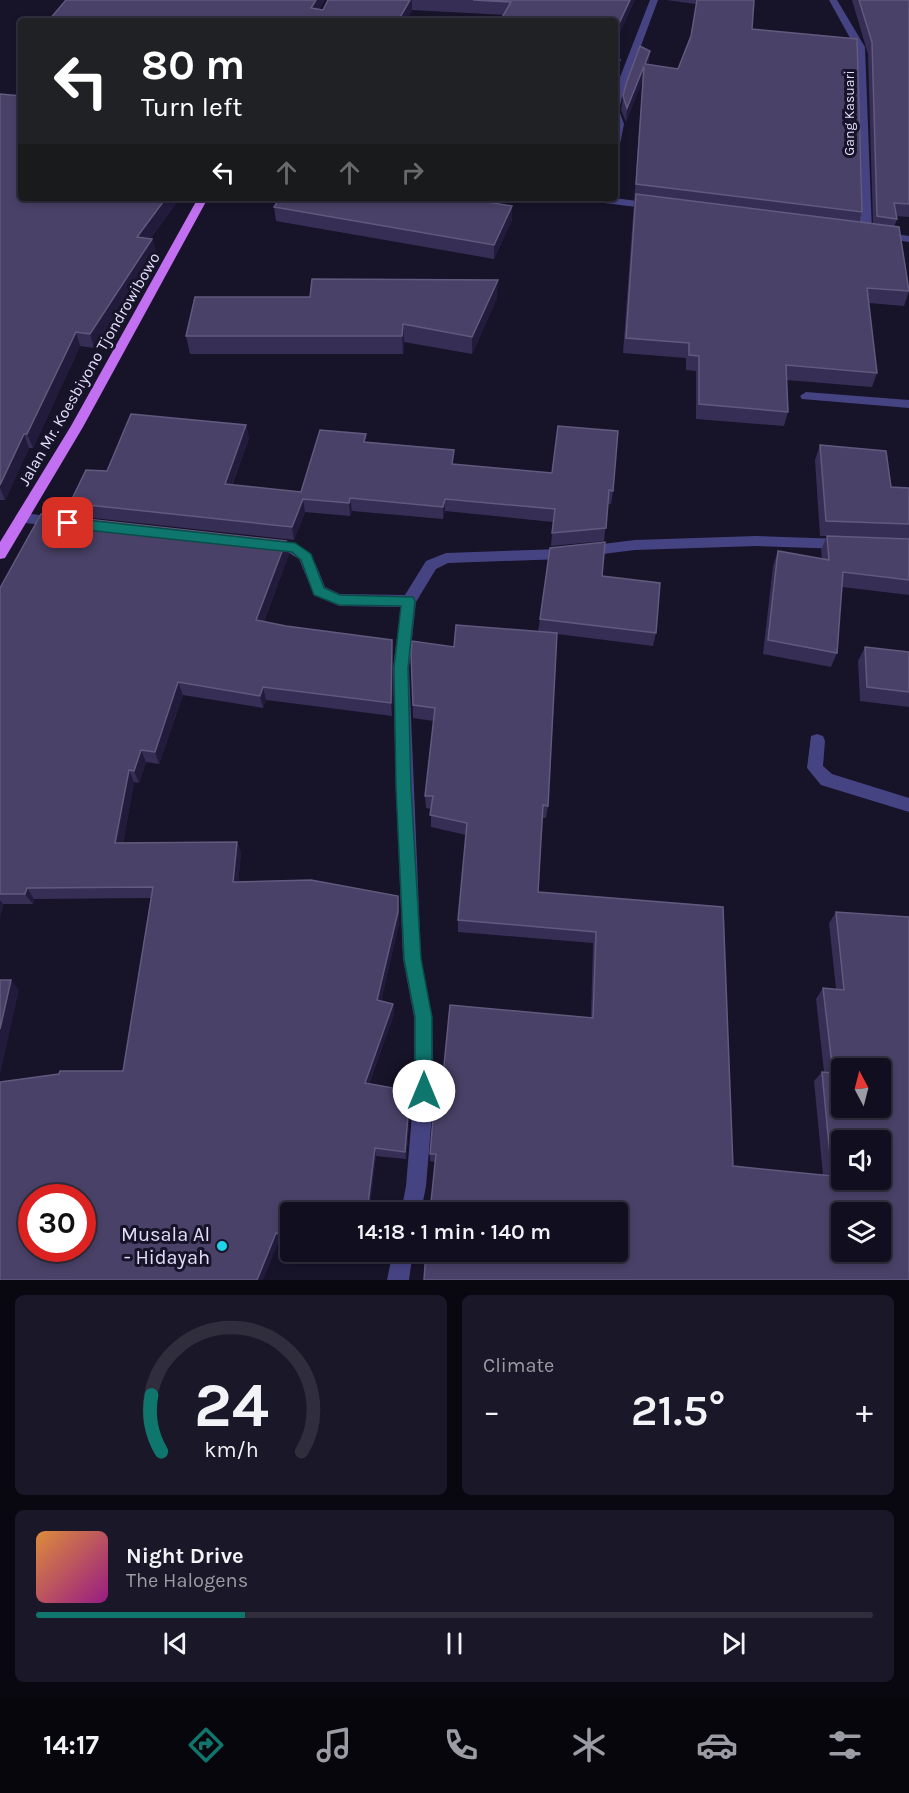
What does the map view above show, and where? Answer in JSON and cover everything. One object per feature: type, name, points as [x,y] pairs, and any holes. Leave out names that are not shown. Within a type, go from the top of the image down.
[{"type":"main road","name":"Jalan Mr. Koesbiyono Tjondrowibowo","points":[[0,554],[77,427],[201,201]]},
{"type":"street","points":[[618,94],[654,0]]},
{"type":"street","name":"Gang Kasuari","points":[[833,0],[853,31],[861,57],[860,232],[909,239]]},
{"type":"street","points":[[612,201],[669,208]]},
{"type":"street","points":[[806,396],[909,404]]},
{"type":"street","points":[[22,518],[70,523]]},
{"type":"street","points":[[413,1202],[424,1091],[423,1017],[412,959],[401,668],[409,601],[431,565],[446,558],[562,554],[634,545],[756,541],[862,544]]},
{"type":"street","points":[[248,542],[295,548],[306,557],[319,591],[339,600],[409,601]]},
{"type":"street","points":[[817,741],[816,768],[827,780],[909,805]]},
{"type":"street","points":[[398,1280],[402,1262]]},
{"type":"building","points":[[66,0],[316,0],[311,8],[323,10],[328,0],[410,0],[400,18],[51,18]]},
{"type":"building","points":[[473,0],[630,0],[618,26],[618,18],[502,18],[511,2]]},
{"type":"building","points":[[697,0],[754,0],[752,29],[857,39],[862,212],[636,184],[644,66],[627,108],[623,96],[626,84],[640,46],[650,51],[645,64],[678,69],[691,36]]},
{"type":"building","points":[[859,0],[909,0],[909,204],[894,203],[897,219],[877,216],[872,42]]},
{"type":"building","points":[[0,94],[18,96],[18,201],[164,201],[137,237],[152,239],[90,334],[76,332],[0,485]]},
{"type":"building","points":[[636,194],[899,227],[909,291],[867,288],[877,373],[786,365],[788,412],[699,404],[699,356],[689,355],[689,343],[626,338]]},
{"type":"building","points":[[278,201],[481,201],[512,206],[494,245],[274,207]]},
{"type":"building","points":[[312,279],[498,280],[472,337],[403,324],[402,336],[186,336],[195,297],[310,297]]},
{"type":"building","points":[[131,414],[246,425],[225,484],[301,492],[320,430],[366,434],[364,442],[454,450],[452,464],[552,473],[558,426],[618,431],[613,491],[609,490],[606,528],[552,533],[555,509],[445,499],[443,507],[350,498],[349,503],[303,499],[292,527],[70,503],[86,470],[107,471]]},
{"type":"building","points":[[820,445],[886,451],[891,487],[909,488],[909,524],[826,521]]},
{"type":"building","points":[[41,514],[286,541],[256,620],[392,640],[391,703],[263,687],[260,696],[178,682],[155,752],[141,750],[134,771],[129,770],[115,843],[237,842],[233,882],[311,880],[398,896],[398,912],[377,1000],[393,1004],[365,1083],[410,1091],[405,1152],[375,1148],[368,1202],[280,1202],[280,1234],[276,1233],[257,1280],[0,1280],[0,1082],[59,1074],[60,1071],[123,1071],[153,887],[27,888],[25,894],[0,894],[0,588]]},
{"type":"building","points":[[827,536],[909,539],[909,580],[843,572],[837,653],[768,640],[778,551],[829,560]]},
{"type":"building","points":[[605,542],[602,576],[660,583],[656,633],[540,619],[550,548]]},
{"type":"building","points":[[456,625],[557,633],[548,806],[543,805],[538,892],[723,907],[733,1166],[831,1176],[831,1190],[891,1190],[891,1130],[831,1130],[831,1166],[822,1072],[831,1073],[831,1118],[891,1118],[891,1058],[831,1058],[823,988],[844,990],[836,912],[909,917],[909,1280],[424,1280],[425,1262],[628,1262],[628,1202],[431,1202],[436,1154],[430,1154],[435,1095],[441,1096],[450,1005],[593,1018],[596,932],[458,920],[467,823],[430,815],[433,796],[425,796],[435,708],[413,705],[412,641],[454,647]]},
{"type":"building","points":[[865,647],[909,652],[909,692],[867,687]]},
{"type":"building","points":[[0,980],[11,980],[0,1029]]},
{"type":"place","name":"Musala Al - Hidayah","points":[[222,1246]]},
{"type":"route","points":[[68,523],[295,548],[306,557],[319,591],[339,600],[409,601],[401,668],[404,788],[412,959],[423,1017],[424,1091]]}]
